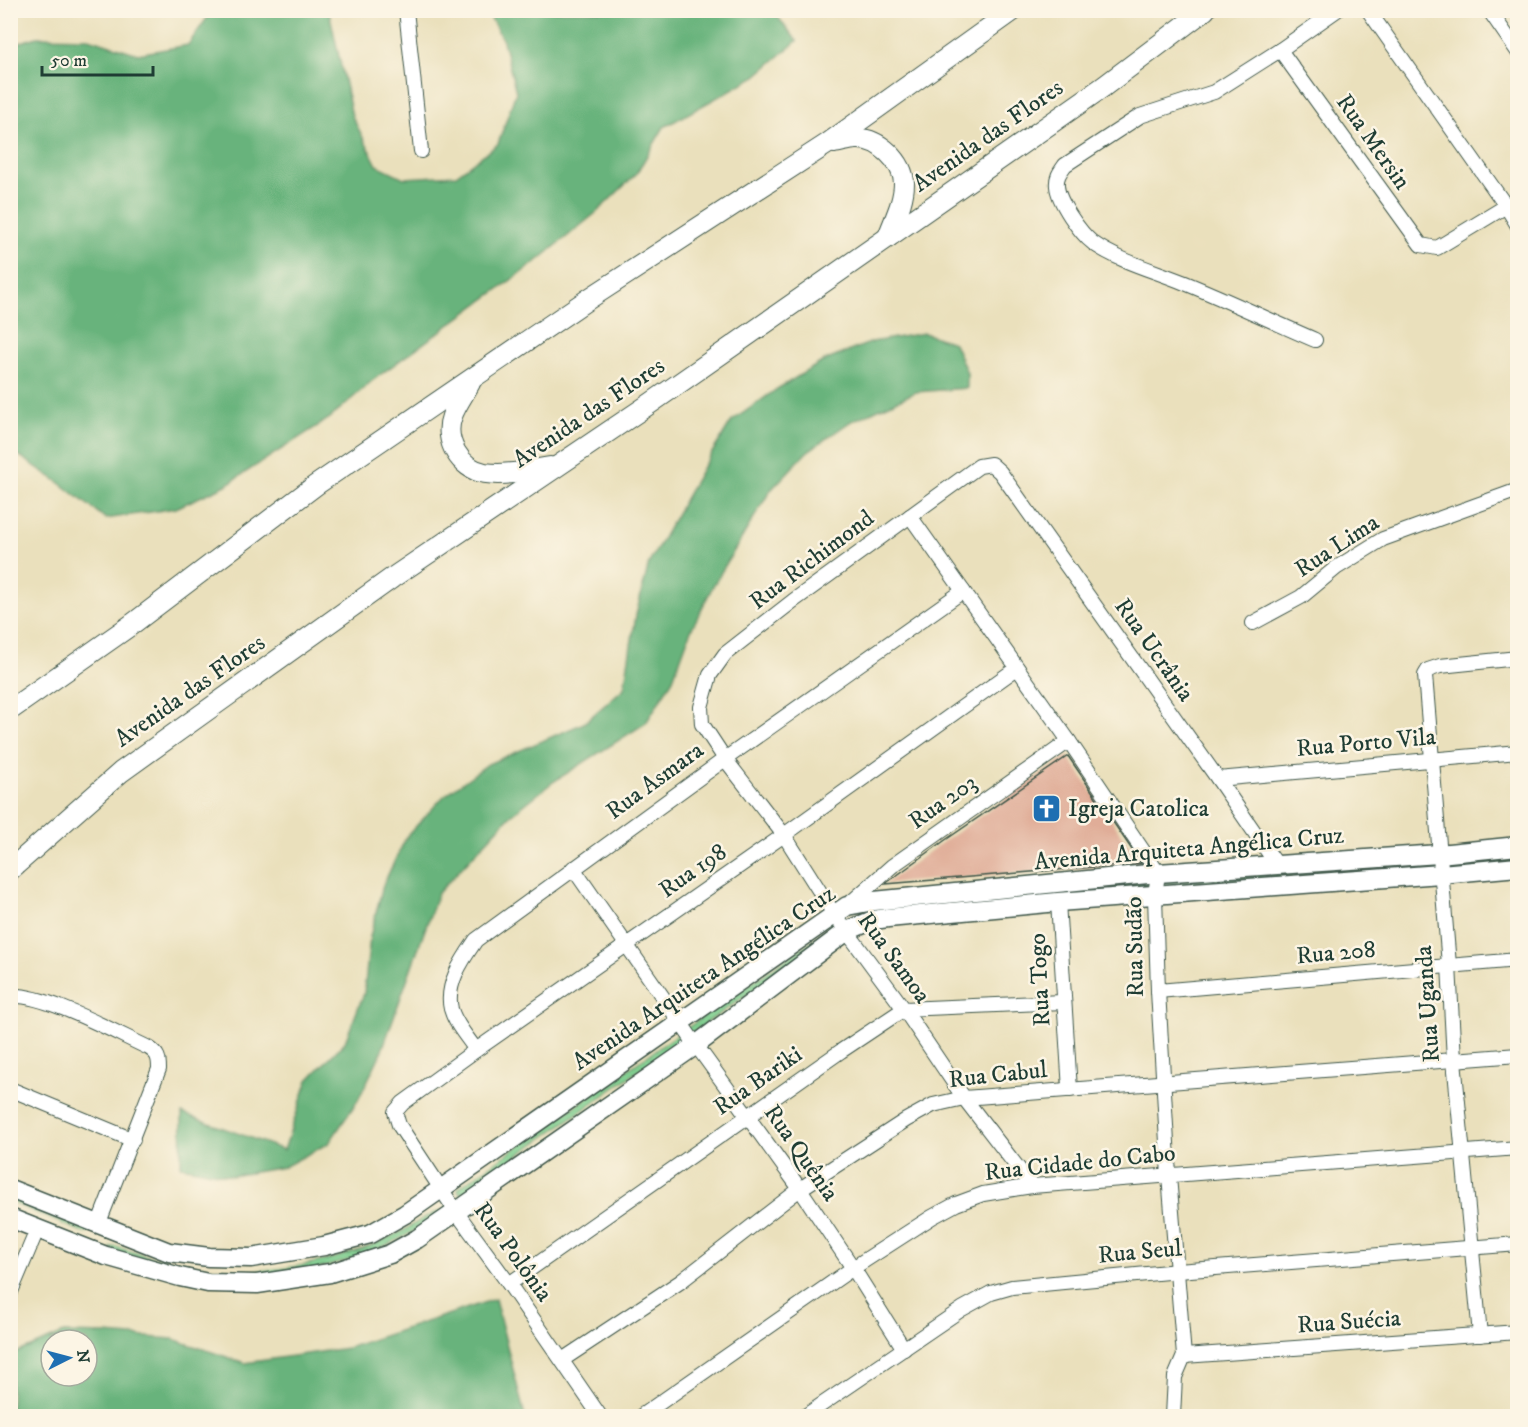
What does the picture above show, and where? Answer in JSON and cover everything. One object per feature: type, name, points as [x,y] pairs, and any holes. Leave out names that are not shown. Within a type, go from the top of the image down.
[{"type":"main road","points":[[10,710],[131,625],[316,485],[587,300],[827,144],[1014,10]]},
{"type":"main road","name":"Avenida das Flores","points":[[10,870],[121,772],[392,578],[651,403],[1103,87],[1205,10]]},
{"type":"main road","points":[[827,144],[859,138],[881,146],[896,159],[904,182],[900,205],[888,237]]},
{"type":"main road","points":[[473,378],[451,418],[450,433],[455,454],[464,465],[483,473],[508,474],[558,466]]},
{"type":"street","points":[[406,10],[420,151]]},
{"type":"street","points":[[1315,340],[1117,255],[1092,242],[1075,222],[1059,197],[1057,184],[1059,174],[1065,165],[1140,116],[1214,92],[1337,10]]},
{"type":"street","points":[[1368,10],[1512,202],[1518,226]]},
{"type":"street","points":[[1489,10],[1518,52]]},
{"type":"street","name":"Rua Mersin","points":[[1280,50],[1420,244],[1437,248],[1512,202]]},
{"type":"street","name":"Rua Richimond","points":[[702,724],[701,708],[704,692],[710,675],[725,654],[793,601],[979,466],[991,464]]},
{"type":"street","name":"Rua Ucrânia","points":[[991,464],[1000,472],[1277,866]]},
{"type":"street","name":"Rua Lima","points":[[1253,623],[1301,597],[1336,568],[1383,539],[1518,490]]},
{"type":"street","name":"Rua Sudão","points":[[910,516],[1069,741],[1158,873],[1155,896],[1158,991],[1184,1356],[1175,1377],[1173,1416]]},
{"type":"street","name":"Rua Asmara","points":[[476,1050],[451,1009],[451,988],[461,964],[476,940],[725,759],[963,591]]},
{"type":"street","name":"Rua Uganda","points":[[1480,1335],[1454,1060],[1449,966],[1425,682],[1428,670],[1440,666],[1518,658]]},
{"type":"street","name":"Rua 198","points":[[395,1112],[398,1107],[476,1050],[784,835],[1017,668]]},
{"type":"street","name":"Rua Samoa","points":[[702,724],[725,759],[841,910],[847,931],[904,1009],[964,1098],[1032,1186]]},
{"type":"street","name":"Rua 203","points":[[841,910],[892,866],[1069,741]]},
{"type":"street","name":"Rua Porto Vila","points":[[1218,779],[1518,752]]},
{"type":"street","name":"Avenida Arquiteta Angélica Cruz","points":[[10,1189],[169,1252],[209,1257],[251,1258],[291,1253],[370,1234],[405,1214],[841,910],[874,901],[1158,873],[1439,854],[1518,846]]},
{"type":"street","name":"Avenida Arquiteta Angélica Cruz","points":[[10,1218],[106,1256],[208,1283],[257,1284],[330,1273],[390,1254],[456,1213],[696,1045],[858,925],[888,918],[1058,902],[1518,867]]},
{"type":"street","name":"Rua Quênia","points":[[573,868],[800,1189],[904,1349]]},
{"type":"street","name":"Rua Togo","points":[[1058,902],[1070,1090]]},
{"type":"street","name":"Rua 208","points":[[1158,991],[1518,960]]},
{"type":"street","points":[[10,996],[30,997],[48,1002],[156,1052],[159,1059],[159,1069],[99,1225]]},
{"type":"street","points":[[904,1009],[1063,1002]]},
{"type":"street","name":"Rua Bariki","points":[[509,1284],[747,1116],[904,1009]]},
{"type":"street","name":"Rua Cabul","points":[[562,1360],[680,1282],[800,1189],[933,1105],[964,1098],[1518,1054]]},
{"type":"street","points":[[10,1089],[133,1140]]},
{"type":"street","name":"Rua Polônia","points":[[395,1112],[399,1125],[456,1213],[509,1284],[600,1416]]},
{"type":"street","name":"Rua Cidade do Cabo","points":[[641,1416],[853,1268],[932,1217],[956,1204],[983,1194],[1032,1186],[1518,1148]]},
{"type":"street","points":[[10,1294],[37,1230]]},
{"type":"street","name":"Rua Seul","points":[[805,1416],[981,1298],[1012,1287],[1178,1271],[1518,1244]]},
{"type":"street","name":"Rua Suécia","points":[[1184,1356],[1518,1332]]},
{"type":"green space","points":[[212,11],[329,11],[352,116],[377,165],[404,178],[456,175],[498,144],[516,92],[503,41],[487,11],[773,11],[797,41],[756,76],[664,127],[636,174],[597,212],[536,262],[373,380],[330,418],[226,485],[176,508],[106,519],[60,483],[11,450],[11,45],[37,37],[89,38],[138,54],[188,45]]},
{"type":"green space","points":[[924,333],[954,343],[967,373],[967,388],[916,392],[850,422],[807,452],[770,491],[714,584],[691,630],[673,679],[646,723],[553,782],[510,816],[438,893],[381,1053],[358,1100],[329,1143],[284,1167],[232,1176],[181,1166],[182,1113],[284,1150],[308,1080],[345,1042],[364,993],[370,937],[383,885],[407,836],[444,796],[488,764],[584,723],[624,688],[636,615],[649,563],[703,467],[732,421],[777,389],[822,362],[872,342]]},
{"type":"green space","points":[[1517,854],[1517,861],[1450,867],[1449,863],[1454,859]]},
{"type":"green space","points":[[1429,861],[1424,865],[863,911],[1036,889]]},
{"type":"green space","points":[[823,933],[826,934],[826,939],[464,1193],[459,1193],[460,1187]]},
{"type":"green space","points":[[10,1193],[90,1230],[85,1233],[11,1202]]},
{"type":"green space","points":[[441,1211],[441,1214],[415,1231],[358,1257],[297,1273],[266,1277],[199,1274],[110,1251],[111,1247],[116,1247],[174,1263],[228,1271],[301,1266],[378,1243]]},
{"type":"green space","points":[[495,1299],[525,1416],[11,1416],[11,1355],[39,1343],[39,1388],[99,1388],[99,1334],[173,1339],[245,1363],[347,1348]]},
{"type":"building","name":"Igreja Catolica","points":[[1068,756],[1141,863],[885,884],[944,841]]},
{"type":"place","name":"Igreja Catolica","points":[[1047,809]]}]
